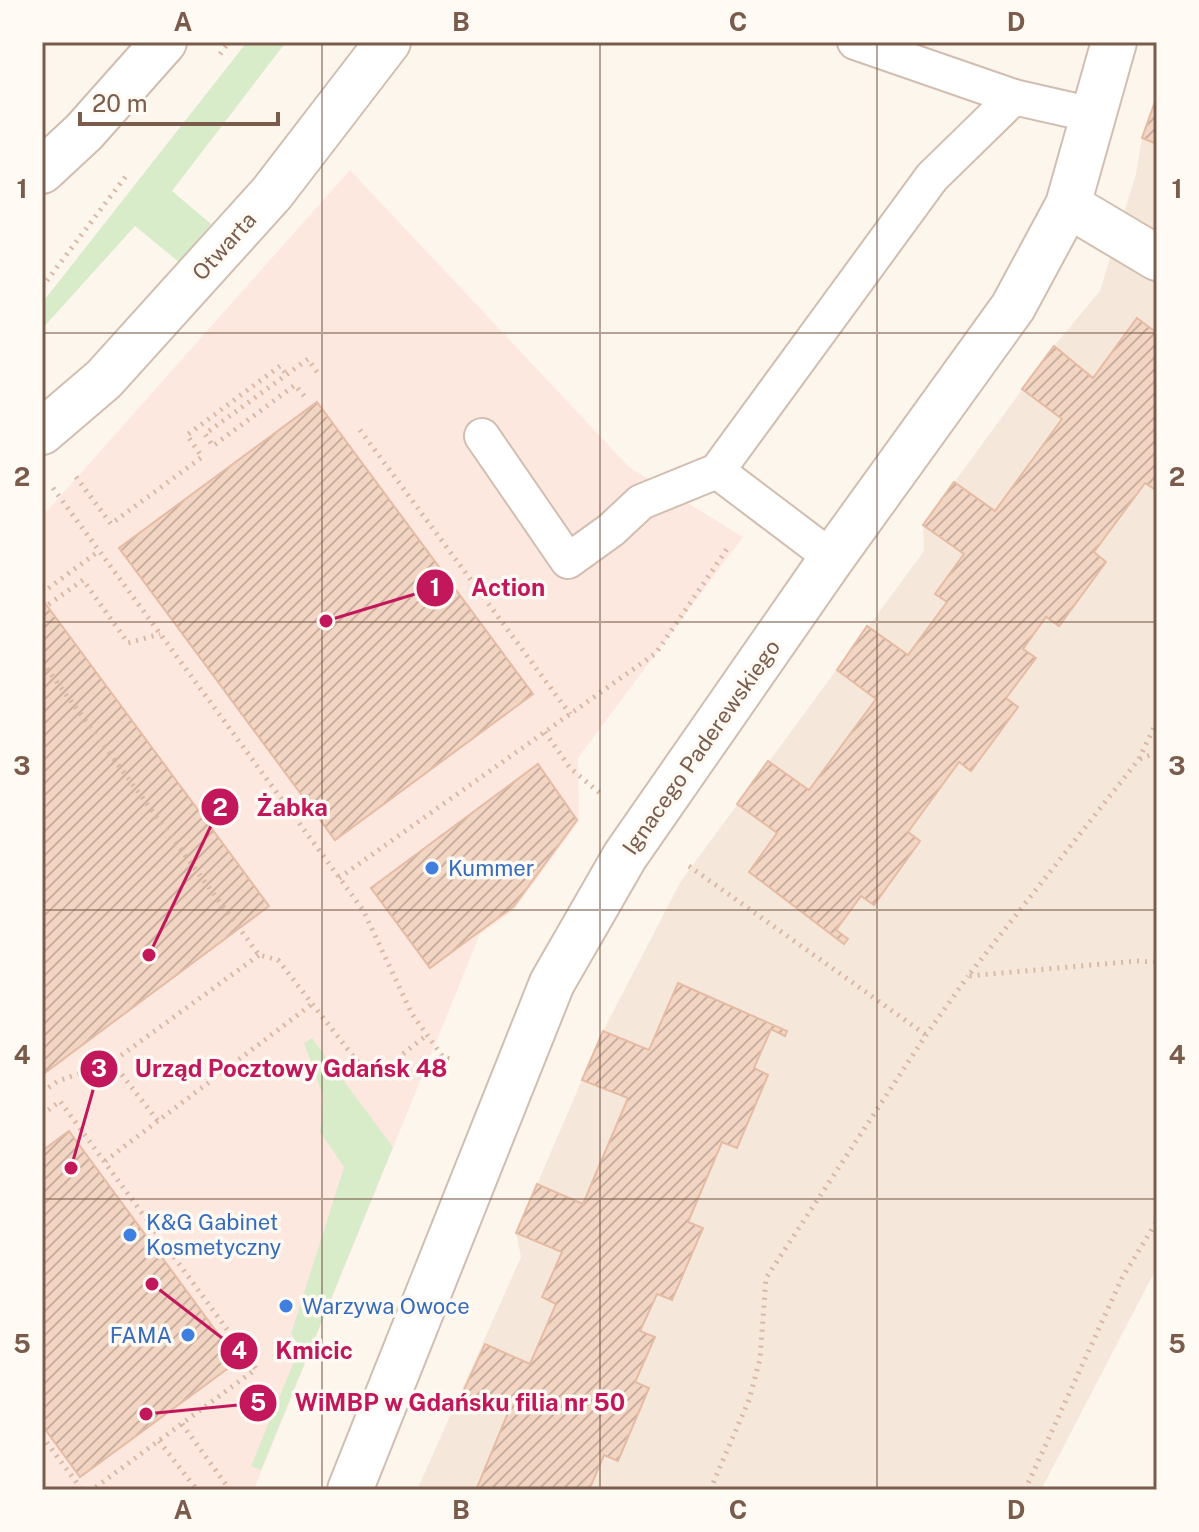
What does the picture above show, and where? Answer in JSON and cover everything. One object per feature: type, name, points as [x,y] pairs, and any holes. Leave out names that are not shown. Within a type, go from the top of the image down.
[{"type":"street","points":[[42,171],[84,132],[164,42]]},
{"type":"street","name":"Otwarta","points":[[42,432],[104,379],[262,204],[388,42]]},
{"type":"street","name":"Ignacego Paderewskiego","points":[[350,1490],[552,983],[625,856],[832,558],[1013,307],[1068,205],[1114,42]]},
{"type":"street","points":[[1068,205],[1157,258]]},
{"type":"lane","points":[[855,42],[1014,97],[1093,115]]},
{"type":"lane","points":[[482,436],[568,561],[611,530],[641,502],[717,471],[932,177],[1014,97]]},
{"type":"lane","points":[[717,471],[832,558]]},
{"type":"path","points":[[304,396],[295,385],[213,446],[205,434],[308,359],[319,375]]},
{"type":"path","points":[[69,468],[111,524],[202,457],[187,435],[280,366],[286,374]]},
{"type":"path","points":[[360,430],[570,714]]},
{"type":"path","points":[[60,498],[363,910],[412,1014],[443,1057],[451,1059]]},
{"type":"path","points":[[339,878],[656,653],[759,502]]},
{"type":"path","points":[[42,593],[99,551]]},
{"type":"path","points":[[42,609],[83,580],[128,643],[160,634]]},
{"type":"path","points":[[42,662],[259,955],[278,960],[371,1079],[427,1035]]},
{"type":"path","points":[[710,1490],[749,1400],[760,1359],[766,1278],[926,1035],[968,976],[1139,759],[1157,721]]},
{"type":"path","points":[[545,732],[570,768]]},
{"type":"path","points":[[1139,759],[1157,752]]},
{"type":"path","points":[[677,857],[926,1035]]},
{"type":"path","points":[[42,1092],[58,1081],[112,1062],[259,955]]},
{"type":"path","points":[[968,976],[1137,961],[1157,962]]},
{"type":"path","points":[[105,1161],[312,1004]]},
{"type":"path","points":[[112,1062],[158,1121]]},
{"type":"path","points":[[42,1115],[60,1101],[256,1369],[92,1490]]},
{"type":"path","points":[[1025,1490],[1122,1278],[1157,1221]]},
{"type":"path","points":[[182,1424],[230,1490]]},
{"type":"path","points":[[42,1436],[82,1490]]},
{"type":"path","points":[[159,1441],[197,1490]]},
{"type":"shaded area","points":[[1157,96],[1157,1267],[1041,1490],[417,1490],[521,1257],[516,1233],[603,1031],[681,881],[924,551],[923,525],[1054,346],[1100,291],[1136,174],[1142,138]]},
{"type":"shaded area","points":[[350,170],[629,467],[743,537],[578,758],[579,821],[514,910],[480,934],[255,1487],[235,1490],[42,1490],[42,514]]},
{"type":"green space","points":[[247,42],[286,42],[172,191],[211,224],[179,262],[135,226],[42,329],[42,303]]},
{"type":"green space","points":[[312,1038],[393,1147],[261,1470],[251,1466],[300,1347],[291,1334],[344,1167],[320,1132],[323,1096],[304,1043]]},
{"type":"building","points":[[1157,96],[1157,144],[1142,138]]},
{"type":"building","points":[[1137,318],[1157,333],[1157,491],[1145,483],[1094,552],[1106,562],[1059,626],[1046,617],[1023,649],[1036,658],[1006,698],[1018,707],[971,771],[959,762],[908,832],[920,841],[874,905],[861,896],[836,930],[848,939],[844,944],[749,872],[777,833],[737,804],[768,761],[809,790],[876,699],[837,670],[867,626],[908,655],[947,602],[935,594],[964,554],[923,525],[954,482],[995,511],[1062,419],[1022,389],[1054,346],[1093,378]]},
{"type":"building","points":[[317,402],[533,694],[335,840],[119,548]]},
{"type":"building","points":[[45,603],[269,906],[42,1075],[42,605]]},
{"type":"building","points":[[538,764],[577,820],[514,906],[430,968],[371,888]]},
{"type":"building","points":[[678,983],[787,1031],[785,1036],[771,1029],[754,1068],[768,1075],[737,1148],[722,1142],[688,1222],[703,1228],[672,1300],[657,1294],[640,1331],[655,1337],[635,1382],[649,1388],[618,1461],[604,1455],[589,1490],[476,1490],[508,1413],[463,1392],[485,1344],[530,1364],[556,1304],[542,1297],[562,1252],[516,1233],[537,1184],[583,1204],[628,1098],[582,1080],[603,1031],[649,1050]]},
{"type":"building","points":[[69,1131],[238,1361],[80,1477],[42,1425],[42,1151]]},
{"type":"place","name":"Action","points":[[326,621]]},
{"type":"place","name":"Kummer","points":[[432,868]]},
{"type":"place","name":"Żabka","points":[[149,955]]},
{"type":"place","name":"Urząd Pocztowy Gdańsk 48","points":[[71,1168]]},
{"type":"place","name":"K&G Gabinet Kosmetyczny","points":[[130,1235]]},
{"type":"place","name":"Kmicic","points":[[152,1284]]},
{"type":"place","name":"Warzywa Owoce","points":[[286,1306]]},
{"type":"place","name":"FAMA","points":[[188,1335]]},
{"type":"place","name":"WiMBP w Gdańsku filia nr 50","points":[[146,1414]]}]
